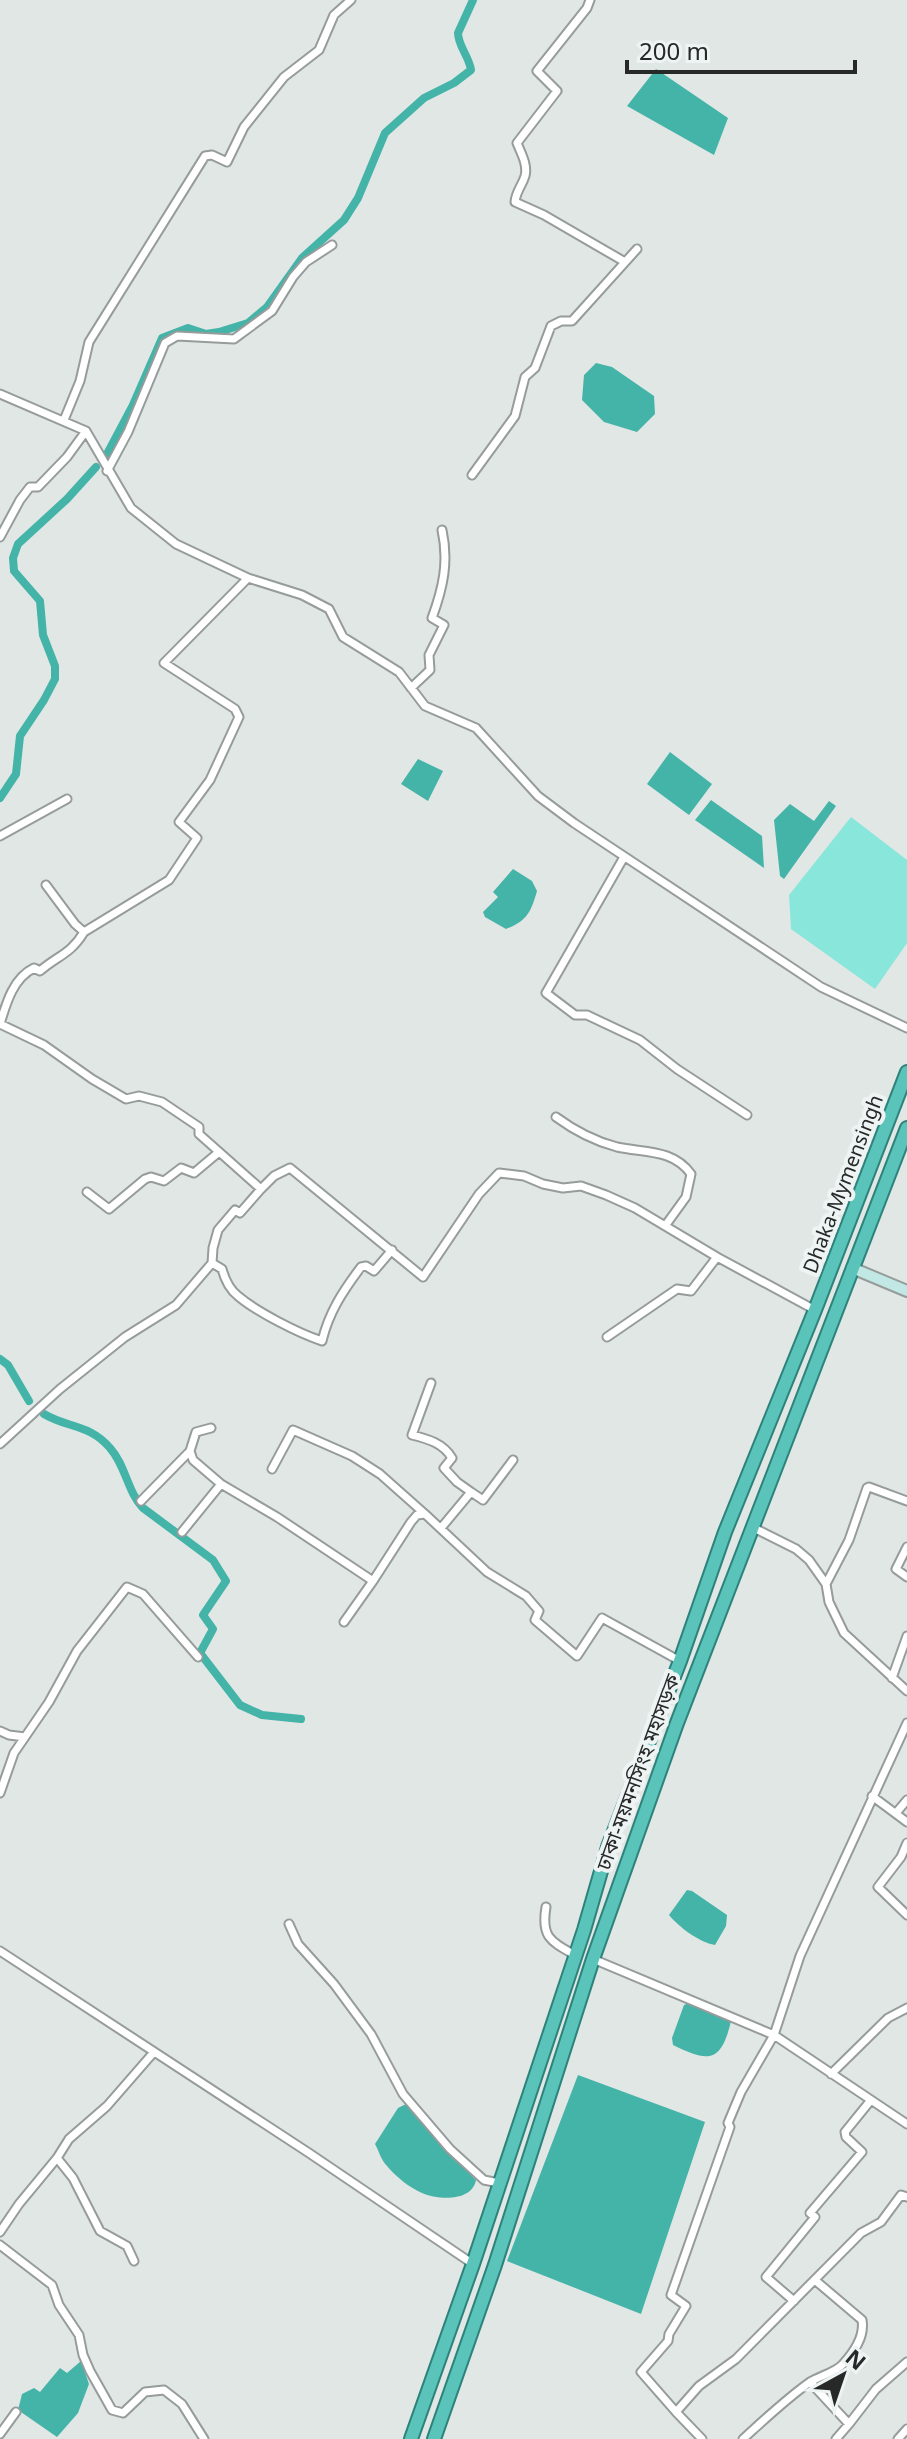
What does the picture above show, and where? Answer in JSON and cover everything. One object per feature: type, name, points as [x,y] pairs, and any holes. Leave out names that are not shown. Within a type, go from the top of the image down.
[{"type":"highway","name":"Dhaka-Mymensingh","points":[[815,1310],[907,1072]]},
{"type":"highway","name":"ঢাকা-ময়মনসিংহ মহাসড়ক","points":[[434,2439],[495,2265],[593,1959],[692,1682],[907,1128]]},
{"type":"highway","name":"ঢাকা-ময়মনসিংহ মহাসড়ক","points":[[411,2439],[473,2264],[608,1847],[680,1661],[725,1532],[815,1310]]},
{"type":"main road","points":[[852,1268],[907,1291]]},
{"type":"street","points":[[590,0],[537,71],[557,91],[517,143],[526,175],[516,192],[515,202],[544,215],[625,262]]},
{"type":"street","points":[[64,420],[80,381],[89,342],[205,156],[212,155],[227,162],[244,127],[284,77],[319,50],[334,15],[347,1]]},
{"type":"street","points":[[107,471],[128,432],[165,343],[177,336],[234,339],[272,311],[306,262],[332,245]]},
{"type":"street","points":[[472,475],[515,416],[525,377],[535,368],[551,326],[561,321],[572,321],[637,249]]},
{"type":"street","points":[[0,394],[86,431],[131,508],[176,544],[248,578],[302,595],[329,609],[343,637],[399,672],[425,706],[476,728],[538,796],[624,857],[821,987],[907,1028]]},
{"type":"street","points":[[0,537],[30,487],[38,487],[52,474],[86,431]]},
{"type":"street","points":[[411,688],[430,670],[429,655],[444,625],[432,618],[445,573],[442,530]]},
{"type":"street","points":[[248,578],[164,663],[235,709],[239,717],[210,780],[179,822],[197,838],[169,880],[84,932],[66,955],[46,964],[40,971],[34,968],[29,970],[10,994],[0,1024],[44,1045],[126,1099],[139,1096],[162,1102],[199,1127],[199,1134],[261,1189]]},
{"type":"street","points":[[0,836],[67,799]]},
{"type":"street","points":[[624,857],[546,993],[575,1015],[587,1015],[640,1040],[677,1069],[747,1115]]},
{"type":"street","points":[[46,885],[84,932]]},
{"type":"street","points":[[556,1117],[579,1134],[615,1146],[660,1153],[683,1164],[691,1174],[690,1185],[686,1197],[665,1226]]},
{"type":"street","points":[[87,1192],[109,1209],[145,1179],[151,1177],[164,1181],[181,1168],[194,1173],[219,1152]]},
{"type":"street","points":[[0,1444],[51,1397],[125,1337],[176,1305],[212,1263],[218,1230],[235,1210],[240,1213],[248,1206],[274,1176],[290,1168],[423,1277],[479,1194],[499,1173],[524,1176],[563,1188],[581,1186],[635,1208],[815,1310]]},
{"type":"street","points":[[212,1263],[222,1269],[226,1282],[238,1296],[285,1325],[322,1341],[340,1295],[366,1266],[374,1271],[392,1250]]},
{"type":"street","points":[[607,1337],[677,1289],[691,1291],[717,1257]]},
{"type":"street","points":[[431,1383],[412,1435],[433,1441],[450,1454],[452,1458],[444,1468],[457,1482],[483,1500],[513,1460]]},
{"type":"street","points":[[141,1501],[190,1451],[196,1432],[211,1428]]},
{"type":"street","points":[[272,1469],[293,1430],[352,1456],[380,1474],[487,1572],[526,1596],[539,1611],[535,1620],[577,1656],[602,1618],[680,1661]]},
{"type":"street","points":[[190,1451],[193,1460],[221,1484],[373,1581]]},
{"type":"street","points":[[182,1532],[221,1484]]},
{"type":"street","points":[[826,1584],[849,1540],[867,1488],[907,1501]]},
{"type":"street","points":[[441,1528],[471,1492]]},
{"type":"street","points":[[344,1622],[411,1522],[417,1515],[425,1514]]},
{"type":"street","points":[[752,1527],[796,1549],[809,1560],[826,1584],[829,1602],[844,1633],[907,1691]]},
{"type":"street","points":[[907,1547],[896,1569],[907,1577]]},
{"type":"street","points":[[0,1793],[14,1753],[49,1702],[77,1651],[127,1587],[143,1594],[198,1657]]},
{"type":"street","points":[[892,1678],[907,1636]]},
{"type":"street","points":[[702,2439],[641,2372],[668,2341],[686,2306],[671,2295],[730,2127],[728,2123],[741,2092],[774,2035],[800,1956],[907,1723]]},
{"type":"street","points":[[0,1731],[25,1737]]},
{"type":"street","points":[[872,1796],[907,1822]]},
{"type":"street","points":[[896,1813],[907,1800]]},
{"type":"street","points":[[907,1843],[901,1857],[878,1887],[907,1915]]},
{"type":"street","points":[[546,1907],[543,1925],[547,1935],[554,1943],[575,1955]]},
{"type":"street","points":[[289,1924],[298,1944],[334,1984],[371,2034],[403,2094],[450,2149],[484,2180],[499,2183]]},
{"type":"street","points":[[0,1951],[473,2264]]},
{"type":"street","points":[[593,1959],[774,2035],[895,2113],[907,2124]]},
{"type":"street","points":[[831,2074],[888,2018],[907,2008]]},
{"type":"street","points":[[0,2232],[69,2139],[107,2106],[154,2052]]},
{"type":"street","points":[[794,2301],[766,2277],[815,2217],[810,2213],[862,2152],[846,2137],[845,2132],[871,2100]]},
{"type":"street","points":[[57,2158],[73,2178],[100,2231],[127,2246],[134,2261]]},
{"type":"street","points":[[676,2412],[699,2386],[736,2359],[861,2233],[881,2222],[901,2195],[907,2197]]},
{"type":"street","points":[[0,2245],[52,2285],[59,2305],[79,2335],[90,2371],[112,2410],[127,2412],[145,2392],[164,2390],[182,2404],[204,2439]]},
{"type":"street","points":[[743,2439],[810,2382],[842,2366],[860,2341],[864,2328],[862,2320],[816,2281]]},
{"type":"street","points":[[836,2439],[876,2389],[907,2362]]},
{"type":"street","points":[[810,2382],[849,2424]]},
{"type":"street","points":[[0,2434],[16,2412]]},
{"type":"street","points":[[898,2439],[907,2429]]},
{"type":"shaded area","points":[[656,69],[728,118],[714,155],[627,106]]},
{"type":"shaded area","points":[[596,363],[612,367],[654,396],[655,414],[637,432],[604,422],[582,400],[584,375]]},
{"type":"shaded area","points":[[670,752],[712,784],[689,815],[647,784]]},
{"type":"shaded area","points":[[418,759],[443,771],[428,801],[401,784]]},
{"type":"shaded area","points":[[711,800],[762,836],[764,868],[695,820]]},
{"type":"shaded area","points":[[829,801],[836,806],[784,879],[780,876],[774,820],[790,804],[814,821]]},
{"type":"shaded area","points":[[851,817],[907,860],[907,943],[875,989],[791,929],[789,895]]},
{"type":"shaded area","points":[[513,869],[532,881],[537,891],[527,915],[506,929],[485,917],[483,912],[498,897],[493,892]]},
{"type":"shaded area","points":[[687,1890],[727,1915],[726,1926],[715,1945],[690,1934],[669,1915]]},
{"type":"shaded area","points":[[689,2003],[731,2021],[723,2045],[711,2056],[695,2054],[673,2045],[672,2038],[684,2005]]},
{"type":"shaded area","points":[[578,2075],[705,2122],[641,2314],[507,2261]]},
{"type":"shaded area","points":[[406,2104],[476,2180],[468,2192],[445,2198],[417,2191],[385,2164],[375,2144],[398,2108]]},
{"type":"shaded area","points":[[81,2361],[89,2384],[78,2413],[57,2437],[18,2410],[22,2394],[34,2388],[40,2392],[60,2368],[67,2373]]},
{"type":"waterway","points":[[107,454],[132,407],[162,338],[188,328],[206,334],[219,332],[248,323],[267,307],[302,258],[344,220],[358,198],[385,133],[424,98],[454,83],[471,70],[458,33],[473,0]]},
{"type":"waterway","points":[[0,798],[16,774],[20,736],[55,679],[55,666],[43,635],[40,601],[14,571],[13,558],[18,544],[96,467]]},
{"type":"waterway","points":[[0,1359],[8,1365],[29,1401]]},
{"type":"waterway","points":[[44,1414],[86,1430],[102,1440],[120,1463],[133,1494],[143,1508],[213,1560],[226,1581],[203,1615],[213,1629],[200,1653],[240,1705],[262,1715],[301,1719]]}]
